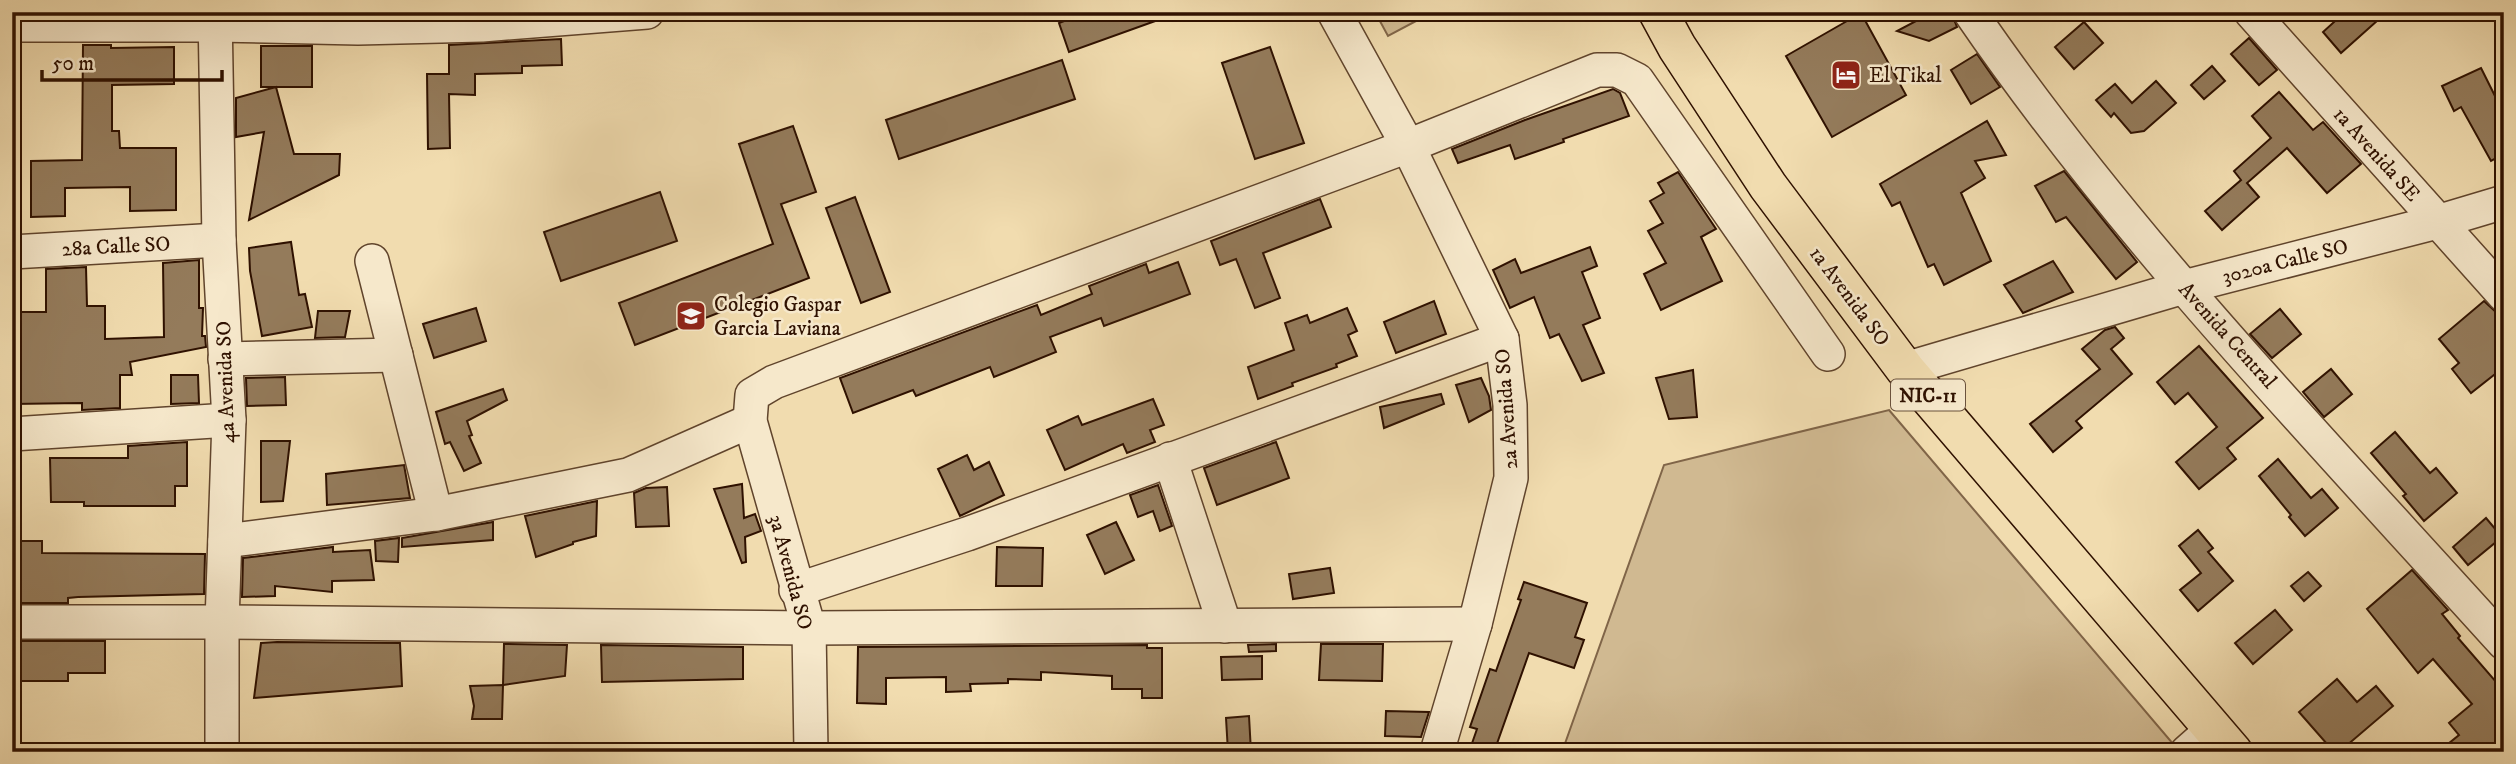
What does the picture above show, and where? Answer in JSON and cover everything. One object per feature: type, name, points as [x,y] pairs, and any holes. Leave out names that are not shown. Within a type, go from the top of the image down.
[{"type":"highway","name":"1a Avenida SO","points":[[1658,12],[1676,47],[1768,186],[1905,369],[2211,744]]},
{"type":"street","points":[[12,25],[215,18],[358,28],[482,25],[647,12]]},
{"type":"street","name":"2a Avenida SO","points":[[1334,12],[1408,146],[1502,339],[1510,405],[1511,478],[1475,624],[1437,752]]},
{"type":"street","name":"Avenida Central","points":[[1969,12],[2022,89],[2184,287],[2504,643]]},
{"type":"street","name":"1a Avenida SE","points":[[2251,12],[2504,295]]},
{"type":"street","name":"4a Avenida SO","points":[[215,18],[219,240],[229,420],[222,621],[222,752]]},
{"type":"street","points":[[225,541],[436,514],[628,475],[751,408],[774,382],[1408,146],[1597,70],[1617,70],[1637,80],[1828,354]]},
{"type":"street","name":"3020a Calle SO","points":[[1905,369],[2184,287],[2437,222],[2504,202]]},
{"type":"street","name":"28a Calle SO","points":[[12,252],[219,240]]},
{"type":"street","points":[[372,261],[436,514]]},
{"type":"street","points":[[796,590],[967,534],[1502,339]]},
{"type":"street","points":[[225,359],[396,355]]},
{"type":"street","name":"3a Avenida SO","points":[[751,408],[808,628],[811,752]]},
{"type":"street","points":[[12,434],[229,420]]},
{"type":"street","points":[[1170,459],[1225,625]]},
{"type":"street","points":[[12,622],[222,621],[808,628],[1475,624]]},
{"type":"shaded area","points":[[1375,12],[1433,12],[1388,36]]},
{"type":"shaded area","points":[[1889,410],[2180,752],[1562,752],[1664,465]]},
{"type":"building","points":[[1087,12],[1172,12],[1172,15],[1069,52],[1059,23]]},
{"type":"building","points":[[1933,12],[1951,12],[1957,27],[1929,41],[1897,31]]},
{"type":"building","points":[[2345,12],[2387,12],[2341,53],[2323,32]]},
{"type":"building","name":"El Tikal","points":[[1861,13],[1906,95],[1832,137],[1786,56]]},
{"type":"building","points":[[2084,22],[2103,43],[2074,69],[2055,47]]},
{"type":"building","points":[[2249,38],[2277,70],[2259,85],[2231,54]]},
{"type":"building","points":[[561,39],[562,65],[522,66],[522,73],[475,74],[475,95],[449,94],[450,148],[428,149],[427,74],[449,74],[449,45]]},
{"type":"building","points":[[83,45],[111,45],[111,48],[174,47],[174,84],[112,85],[112,131],[119,131],[120,148],[176,148],[176,210],[130,211],[130,187],[65,188],[65,216],[31,217],[31,161],[82,160]]},
{"type":"building","points":[[261,46],[312,46],[312,87],[261,87]]},
{"type":"building","points":[[1270,47],[1304,143],[1255,159],[1222,63]]},
{"type":"building","points":[[1977,54],[2000,87],[1971,104],[1951,70]]},
{"type":"building","points":[[1062,60],[1075,99],[899,159],[886,120]]},
{"type":"building","points":[[2212,66],[2225,81],[2204,99],[2191,85]]},
{"type":"building","points":[[2481,68],[2504,114],[2504,154],[2491,161],[2461,107],[2454,111],[2442,86]]},
{"type":"building","points":[[2156,81],[2176,103],[2144,131],[2131,133],[2114,113],[2111,117],[2096,100],[2115,84],[2132,103]]},
{"type":"building","points":[[276,87],[294,154],[340,154],[339,175],[249,220],[264,132],[236,137],[236,98]]},
{"type":"building","points":[[1613,89],[1620,93],[1629,116],[1563,139],[1564,142],[1515,159],[1510,145],[1458,163],[1452,149],[1525,120]]},
{"type":"building","points":[[2279,92],[2313,130],[2323,122],[2361,164],[2327,193],[2287,148],[2247,183],[2259,197],[2222,230],[2205,211],[2241,180],[2234,171],[2271,138],[2252,116]]},
{"type":"building","points":[[1987,121],[2006,155],[1975,161],[1985,178],[1961,193],[1991,261],[1944,285],[1934,264],[1928,267],[1900,202],[1892,206],[1880,184]]},
{"type":"building","points":[[793,126],[816,192],[781,204],[809,278],[635,345],[619,303],[773,244],[739,144]]},
{"type":"building","points":[[2064,171],[2137,262],[2116,279],[2066,217],[2056,222],[2035,186]]},
{"type":"building","points":[[1678,172],[1716,229],[1701,237],[1722,281],[1661,310],[1644,274],[1666,263],[1648,231],[1663,223],[1650,201],[1664,193],[1658,183]]},
{"type":"building","points":[[660,192],[677,241],[561,281],[544,232]]},
{"type":"building","points":[[855,197],[890,292],[861,303],[826,208]]},
{"type":"building","points":[[1320,199],[1331,227],[1263,253],[1280,298],[1255,308],[1236,259],[1220,265],[1211,241]]},
{"type":"building","points":[[291,242],[299,295],[305,294],[312,327],[262,336],[250,271],[249,248]]},
{"type":"building","points":[[1590,247],[1597,266],[1582,272],[1600,318],[1583,325],[1604,373],[1582,381],[1559,334],[1550,338],[1534,297],[1510,308],[1493,270],[1515,259],[1521,273]]},
{"type":"building","points":[[199,260],[199,308],[203,308],[202,336],[205,336],[206,347],[130,362],[132,375],[120,375],[120,408],[82,410],[82,403],[12,404],[12,312],[46,312],[46,269],[86,267],[87,306],[105,306],[105,339],[164,337],[163,263]]},
{"type":"building","points":[[2053,261],[2073,292],[2023,313],[2004,285]]},
{"type":"building","points":[[1178,262],[1190,294],[1104,326],[1101,318],[1050,337],[1056,352],[994,377],[990,367],[916,396],[913,390],[853,413],[840,378],[1037,305],[1041,315],[1092,294],[1089,286],[1146,264],[1149,273]]},
{"type":"building","points":[[1434,301],[1446,334],[1396,353],[1384,322]]},
{"type":"building","points":[[2484,301],[2497,313],[2504,314],[2504,367],[2471,393],[2452,369],[2459,363],[2439,339]]},
{"type":"building","points":[[476,308],[486,341],[434,358],[423,324]]},
{"type":"building","points":[[1347,308],[1357,331],[1348,335],[1357,356],[1336,364],[1337,367],[1258,399],[1248,367],[1294,350],[1285,323],[1307,315],[1310,323]]},
{"type":"building","points":[[2280,309],[2301,334],[2272,358],[2250,334]]},
{"type":"building","points":[[318,311],[350,311],[345,337],[315,338]]},
{"type":"building","points":[[2115,327],[2124,338],[2111,349],[2132,374],[2076,421],[2082,428],[2053,452],[2030,424],[2100,369],[2082,349],[2105,330]]},
{"type":"building","points":[[2199,346],[2263,418],[2227,448],[2236,459],[2199,489],[2176,462],[2217,427],[2188,393],[2175,404],[2157,382]]},
{"type":"building","points":[[2331,369],[2352,394],[2324,417],[2303,392]]},
{"type":"building","points":[[1693,370],[1697,417],[1669,419],[1656,378]]},
{"type":"building","points":[[171,375],[198,375],[199,403],[171,404]]},
{"type":"building","points":[[285,377],[286,405],[247,406],[246,378]]},
{"type":"building","points":[[1481,378],[1489,396],[1491,410],[1469,422],[1456,385]]},
{"type":"building","points":[[503,389],[507,400],[467,421],[472,435],[469,436],[481,463],[464,471],[450,442],[445,444],[436,412]]},
{"type":"building","points":[[1441,394],[1444,404],[1384,428],[1380,407]]},
{"type":"building","points":[[1153,399],[1164,425],[1150,430],[1155,442],[1127,453],[1123,444],[1065,470],[1047,430],[1078,416],[1082,425]]},
{"type":"building","points":[[2395,432],[2430,473],[2436,468],[2457,493],[2424,521],[2403,496],[2406,494],[2371,453]]},
{"type":"building","points":[[261,441],[290,441],[283,501],[261,502]]},
{"type":"building","points":[[187,442],[187,486],[175,486],[175,506],[84,506],[84,502],[51,502],[50,458],[128,458],[128,446]]},
{"type":"building","points":[[1276,442],[1289,478],[1217,505],[1204,468]]},
{"type":"building","points":[[967,455],[974,470],[989,462],[1004,495],[960,516],[938,469]]},
{"type":"building","points":[[2278,459],[2311,498],[2322,489],[2338,508],[2305,536],[2259,476]]},
{"type":"building","points":[[404,465],[410,498],[327,505],[326,474]]},
{"type":"building","points":[[742,484],[744,518],[755,514],[761,531],[745,537],[746,562],[742,563],[714,489]]},
{"type":"building","points":[[1158,485],[1172,526],[1160,531],[1153,511],[1138,517],[1130,495]]},
{"type":"building","points":[[667,487],[669,526],[636,527],[634,493],[646,488]]},
{"type":"building","points":[[597,501],[596,536],[536,557],[525,516]]},
{"type":"building","points":[[2486,518],[2502,537],[2468,565],[2453,547]]},
{"type":"building","points":[[493,522],[493,540],[402,547],[402,538]]},
{"type":"building","points":[[1116,522],[1134,560],[1105,574],[1087,535]]},
{"type":"building","points":[[2198,530],[2213,548],[2208,552],[2233,581],[2198,611],[2180,590],[2201,573],[2179,546]]},
{"type":"building","points":[[399,538],[398,562],[376,561],[375,541]]},
{"type":"building","points":[[12,541],[42,541],[42,553],[205,554],[204,594],[78,597],[68,598],[68,603],[15,603]]},
{"type":"building","points":[[333,547],[333,552],[370,550],[374,580],[332,581],[332,592],[275,586],[275,596],[242,597],[243,558]]},
{"type":"building","points":[[997,547],[1043,548],[1042,586],[996,586]]},
{"type":"building","points":[[1330,568],[1334,593],[1293,599],[1289,574]]},
{"type":"building","points":[[2412,570],[2448,610],[2442,614],[2460,636],[2458,638],[2504,691],[2504,752],[2438,752],[2459,735],[2449,723],[2472,704],[2433,659],[2418,673],[2367,609]]},
{"type":"building","points":[[2308,572],[2321,586],[2304,601],[2291,586]]},
{"type":"building","points":[[1524,582],[1587,603],[1575,637],[1584,640],[1574,668],[1529,653],[1494,752],[1469,752],[1477,729],[1470,727],[1490,669],[1496,671],[1521,600],[1518,599]]},
{"type":"building","points":[[2275,610],[2292,630],[2253,664],[2235,643]]},
{"type":"building","points":[[12,641],[105,641],[105,673],[68,673],[68,681],[12,681]]},
{"type":"building","points":[[261,643],[400,643],[402,686],[254,698]]},
{"type":"building","points":[[504,644],[567,645],[565,676],[503,685]]},
{"type":"building","points":[[1276,644],[1276,651],[1249,652],[1248,645]]},
{"type":"building","points":[[1321,644],[1383,644],[1382,681],[1319,680]]},
{"type":"building","points":[[601,645],[743,647],[743,679],[602,682]]},
{"type":"building","points":[[1147,645],[1147,648],[1162,648],[1162,698],[1142,698],[1142,689],[1112,689],[1112,676],[1041,672],[1041,680],[1008,679],[1008,683],[970,684],[971,691],[946,692],[946,677],[886,678],[886,704],[857,703],[858,647]]},
{"type":"building","points":[[1262,656],[1262,679],[1222,680],[1221,657]]},
{"type":"building","points":[[2337,679],[2357,702],[2376,686],[2393,706],[2339,752],[2334,752],[2299,712]]},
{"type":"building","points":[[503,685],[502,719],[472,719],[474,706],[470,686]]},
{"type":"building","points":[[1386,711],[1429,712],[1421,737],[1385,736]]},
{"type":"building","points":[[1249,716],[1251,752],[1228,752],[1226,718]]},
{"type":"place","name":"El Tikal","points":[[1846,75]]},
{"type":"place","name":"Colegio Gaspar Garcia Laviana","points":[[691,316]]}]
